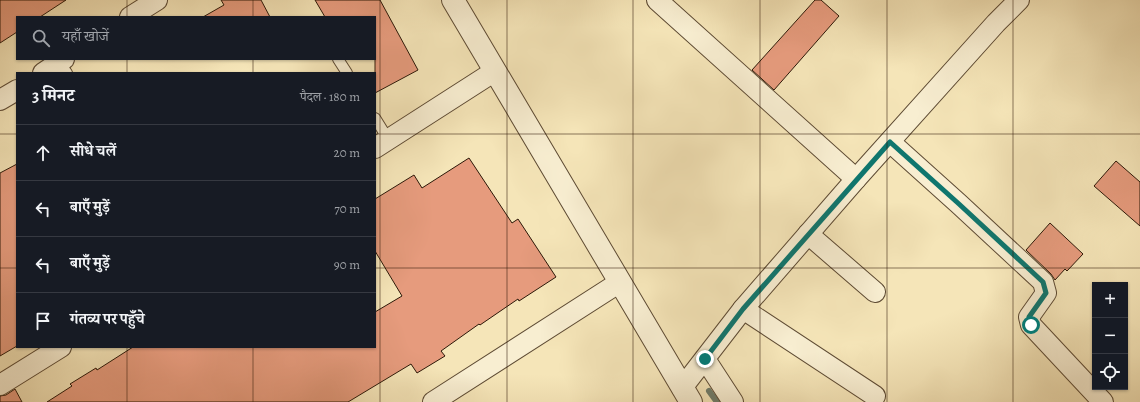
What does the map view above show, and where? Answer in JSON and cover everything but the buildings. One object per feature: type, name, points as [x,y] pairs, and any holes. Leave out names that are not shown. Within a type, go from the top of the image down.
[{"type":"street","points":[[132,16],[157,0]]},
{"type":"street","points":[[453,0],[687,395]]},
{"type":"street","points":[[657,0],[856,179]]},
{"type":"street","points":[[687,395],[705,359],[743,309],[856,179],[996,23],[1019,0]]},
{"type":"street","points":[[382,143],[495,71]]},
{"type":"street","points":[[0,100],[16,91]]},
{"type":"street","points":[[890,142],[1043,282],[1046,293],[1029,317],[1031,325],[1103,402]]},
{"type":"street","points":[[808,234],[875,292]]},
{"type":"street","points":[[433,402],[620,282]]},
{"type":"street","points":[[743,309],[875,396]]},
{"type":"street","points":[[0,385],[59,348]]},
{"type":"street","points":[[705,359],[733,402]]},
{"type":"lane","points":[[339,60],[346,72]]},
{"type":"lane","points":[[376,122],[382,143]]},
{"type":"waterway","points":[[709,391],[717,402]]},
{"type":"route","points":[[705,359],[743,309],[890,142],[1043,282],[1046,293],[1029,317],[1031,325]]}]
